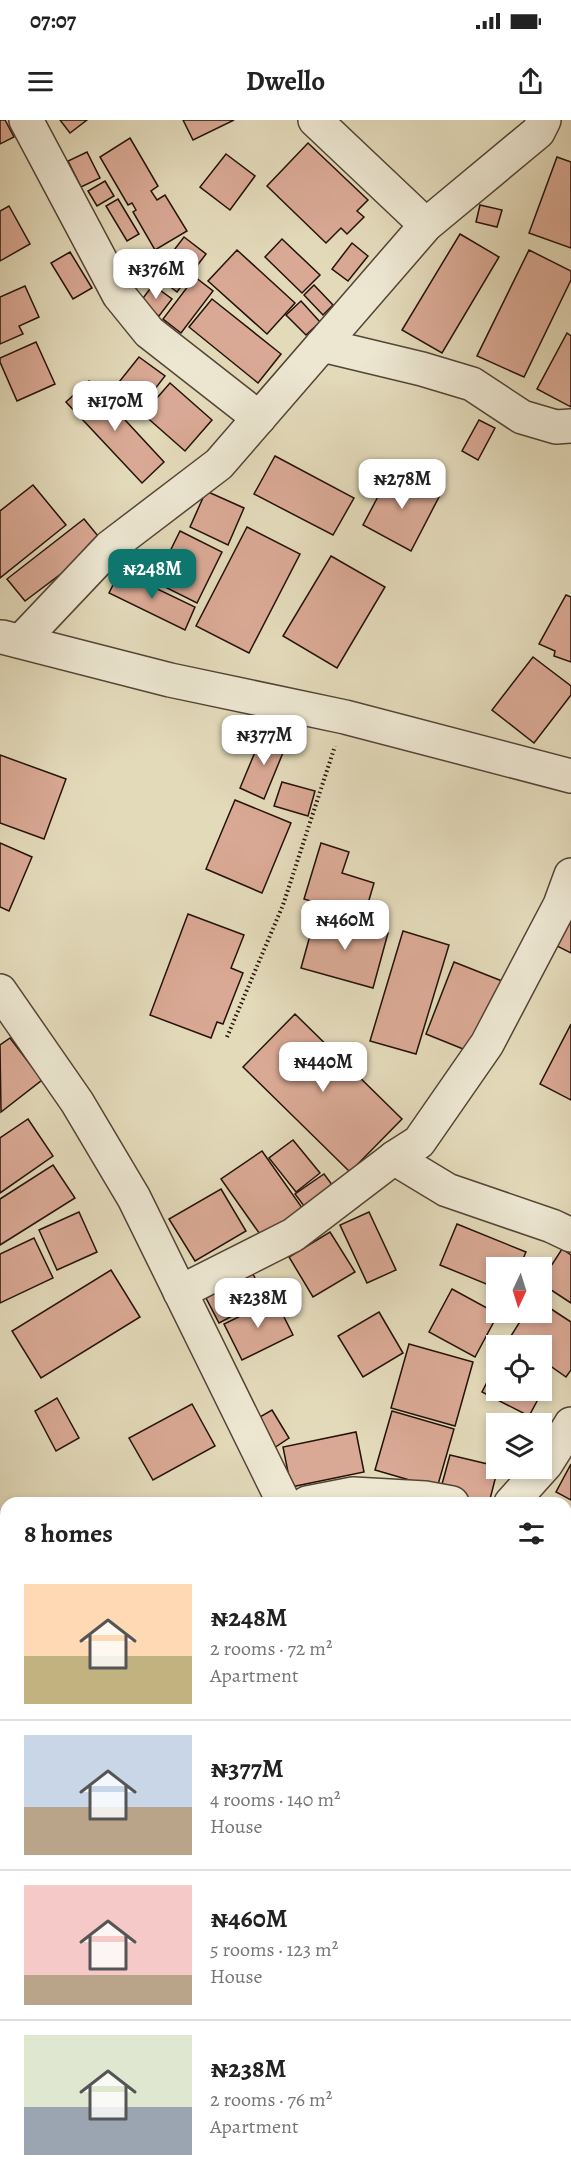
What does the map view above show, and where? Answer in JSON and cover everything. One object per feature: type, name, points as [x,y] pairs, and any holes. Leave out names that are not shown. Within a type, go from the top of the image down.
[{"type":"street","points":[[26,120],[119,295],[149,332],[259,418]]},
{"type":"street","points":[[315,120],[426,225]]},
{"type":"street","points":[[10,639],[110,547],[219,464],[426,225],[538,132],[544,120]]},
{"type":"street","points":[[322,345],[422,369],[472,384],[522,417],[555,427],[571,426]]},
{"type":"street","points":[[10,639],[170,680],[345,717],[571,776]]},
{"type":"street","points":[[180,1292],[293,1234],[394,1158],[419,1142],[487,1044],[560,905],[571,875]]},
{"type":"street","points":[[2,996],[77,1102],[134,1198],[281,1497]]},
{"type":"street","points":[[394,1158],[447,1190],[552,1226],[571,1235]]},
{"type":"street","points":[[516,1497],[546,1464],[571,1424]]},
{"type":"street","points":[[338,1497],[353,1494],[406,1497]]},
{"type":"path","points":[[227,1037],[283,905],[345,717]]},
{"type":"building","points":[[0,120],[5,120],[14,137],[0,144]]},
{"type":"building","points":[[60,120],[87,120],[70,133]]},
{"type":"building","points":[[183,120],[234,120],[193,140]]},
{"type":"building","points":[[130,138],[158,186],[151,191],[157,200],[165,195],[187,231],[155,250],[133,212],[136,210],[132,203],[128,205],[100,157]]},
{"type":"building","points":[[308,143],[368,200],[357,211],[364,217],[347,234],[341,228],[326,243],[267,186]]},
{"type":"building","points":[[87,152],[100,178],[81,187],[68,161]]},
{"type":"building","points":[[226,154],[255,176],[230,210],[200,187]]},
{"type":"building","points":[[557,157],[571,162],[571,248],[529,233]]},
{"type":"building","points":[[105,181],[114,196],[97,206],[88,191]]},
{"type":"building","points":[[118,199],[139,234],[127,241],[106,206]]},
{"type":"building","points":[[480,205],[502,210],[497,227],[476,222]]},
{"type":"building","points":[[9,206],[30,244],[0,261],[0,211]]},
{"type":"building","points":[[460,234],[499,257],[442,353],[402,330]]},
{"type":"building","points":[[184,237],[206,254],[177,292],[155,275]]},
{"type":"building","points":[[282,239],[320,275],[302,293],[265,257]]},
{"type":"building","points":[[352,243],[368,256],[348,281],[332,269]]},
{"type":"building","points":[[237,250],[295,303],[267,334],[208,281]]},
{"type":"building","points":[[529,250],[571,271],[571,280],[524,377],[477,356]]},
{"type":"building","points":[[70,252],[92,288],[73,299],[51,263]]},
{"type":"building","points":[[195,277],[213,291],[181,333],[163,319]]},
{"type":"building","points":[[153,285],[172,299],[159,316],[140,302]]},
{"type":"building","points":[[314,285],[333,305],[323,315],[304,295]]},
{"type":"building","points":[[25,286],[39,317],[19,326],[23,334],[0,344],[0,297]]},
{"type":"building","points":[[212,299],[281,354],[258,383],[189,327]]},
{"type":"building","points":[[301,301],[320,322],[306,335],[286,315]]},
{"type":"building","points":[[567,333],[571,336],[571,407],[537,389]]},
{"type":"building","points":[[36,342],[55,384],[17,401],[0,358]]},
{"type":"building","points":[[139,357],[165,376],[141,407],[115,387]]},
{"type":"building","points":[[89,381],[164,462],[142,483],[66,402]]},
{"type":"building","points":[[170,383],[212,420],[185,451],[143,414]]},
{"type":"building","points":[[479,420],[495,428],[478,460],[462,451]]},
{"type":"building","points":[[275,456],[354,498],[333,535],[254,494]]},
{"type":"building","points":[[392,470],[440,495],[411,551],[363,525]]},
{"type":"building","points":[[33,485],[66,525],[0,578],[0,511]]},
{"type":"building","points":[[206,491],[244,508],[228,545],[190,527]]},
{"type":"building","points":[[84,519],[103,542],[25,601],[7,579]]},
{"type":"building","points":[[247,527],[300,554],[249,653],[196,626]]},
{"type":"building","points":[[180,531],[222,552],[197,603],[155,582]]},
{"type":"building","points":[[331,556],[385,587],[337,668],[283,636]]},
{"type":"building","points":[[120,571],[195,607],[185,630],[109,593]]},
{"type":"building","points":[[566,595],[571,597],[571,662],[554,656],[555,651],[539,644]]},
{"type":"building","points":[[533,657],[571,686],[571,695],[534,743],[492,710]]},
{"type":"building","points":[[263,733],[287,743],[264,799],[240,788]]},
{"type":"building","points":[[0,755],[66,779],[44,839],[0,823]]},
{"type":"building","points":[[282,782],[315,791],[308,816],[274,806]]},
{"type":"building","points":[[235,800],[291,823],[262,893],[206,869]]},
{"type":"building","points":[[0,843],[32,857],[9,911],[0,907]]},
{"type":"building","points":[[321,843],[349,852],[342,873],[374,883],[364,917],[304,899]]},
{"type":"building","points":[[188,914],[244,935],[231,968],[243,973],[223,1024],[217,1022],[211,1038],[150,1015]]},
{"type":"building","points":[[316,914],[388,933],[373,988],[301,968]]},
{"type":"building","points":[[571,920],[571,953],[557,946]]},
{"type":"building","points":[[403,931],[449,945],[416,1054],[370,1041]]},
{"type":"building","points":[[454,962],[502,981],[473,1053],[426,1034]]},
{"type":"building","points":[[295,1014],[402,1119],[350,1172],[243,1067]]},
{"type":"building","points":[[571,1024],[571,1100],[540,1084]]},
{"type":"building","points":[[10,1038],[42,1080],[1,1112],[0,1045]]},
{"type":"building","points":[[28,1119],[53,1156],[0,1193],[0,1138]]},
{"type":"building","points":[[293,1140],[320,1173],[296,1192],[269,1158]]},
{"type":"building","points":[[262,1151],[305,1212],[264,1240],[221,1179]]},
{"type":"building","points":[[53,1165],[75,1198],[0,1245],[0,1199]]},
{"type":"building","points":[[324,1174],[336,1190],[307,1210],[295,1194]]},
{"type":"building","points":[[221,1189],[246,1231],[195,1261],[169,1219]]},
{"type":"building","points":[[79,1212],[97,1252],[57,1270],[39,1230]]},
{"type":"building","points":[[369,1212],[396,1270],[367,1283],[340,1225]]},
{"type":"building","points":[[457,1224],[526,1252],[524,1257],[486,1257],[486,1284],[440,1265]]},
{"type":"building","points":[[330,1232],[355,1272],[313,1297],[289,1257]]},
{"type":"building","points":[[34,1238],[53,1278],[0,1303],[0,1254]]},
{"type":"building","points":[[562,1249],[571,1255],[571,1303],[552,1291],[552,1264]]},
{"type":"building","points":[[111,1270],[140,1317],[41,1378],[12,1331]]},
{"type":"building","points":[[253,1274],[265,1299],[219,1323],[206,1298]]},
{"type":"building","points":[[452,1289],[486,1307],[486,1323],[493,1323],[475,1357],[429,1332]]},
{"type":"building","points":[[275,1299],[293,1335],[242,1360],[224,1324]]},
{"type":"building","points":[[552,1310],[571,1322],[571,1370],[566,1377],[552,1367],[552,1335],[512,1335],[519,1323],[552,1323]]},
{"type":"building","points":[[379,1312],[403,1353],[363,1377],[338,1336]]},
{"type":"building","points":[[409,1344],[473,1362],[455,1426],[391,1408]]},
{"type":"building","points":[[57,1398],[79,1438],[56,1451],[35,1411]]},
{"type":"building","points":[[500,1401],[537,1401],[531,1413],[523,1413]]},
{"type":"building","points":[[192,1404],[215,1446],[153,1480],[129,1438]]},
{"type":"building","points":[[272,1410],[289,1438],[271,1450],[253,1421]]},
{"type":"building","points":[[392,1411],[454,1429],[437,1488],[375,1470]]},
{"type":"building","points":[[356,1432],[364,1472],[291,1487],[283,1447]]},
{"type":"building","points":[[450,1455],[486,1464],[486,1479],[495,1479],[491,1497],[439,1495]]},
{"type":"building","points":[[571,1464],[571,1497],[556,1492]]}]
